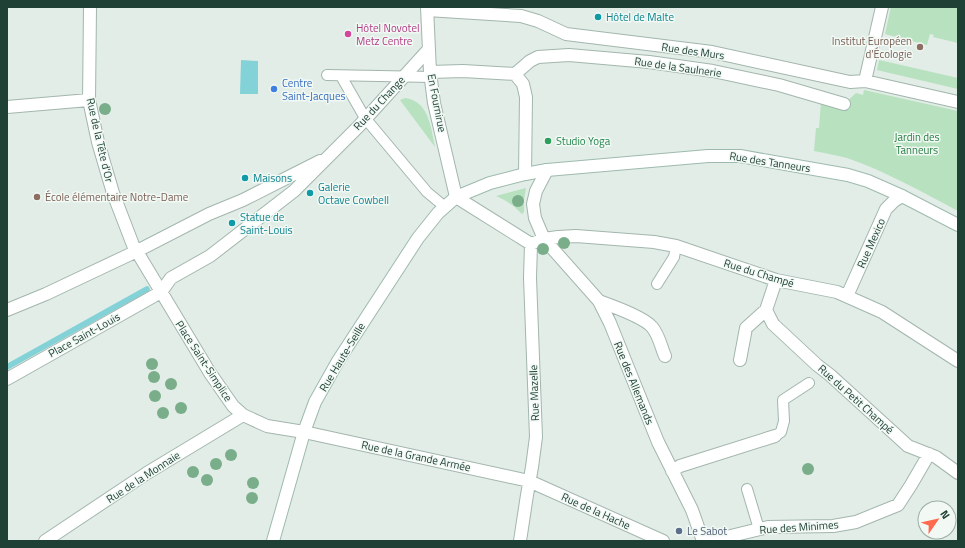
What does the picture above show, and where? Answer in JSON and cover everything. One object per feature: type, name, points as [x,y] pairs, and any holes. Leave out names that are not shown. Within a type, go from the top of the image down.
[{"type":"street","name":"Rue de la Tête d'Or","points":[[90,7],[89,100],[98,142],[113,193],[135,248]]},
{"type":"street","points":[[866,82],[882,7]]},
{"type":"street","name":"Rue des Murs","points":[[427,9],[521,16],[538,21],[566,34],[712,52],[850,82],[866,82],[958,102]]},
{"type":"street","name":"En Fournirue","points":[[427,9],[430,75],[434,103],[443,136],[456,197]]},
{"type":"street","name":"Rue du Change","points":[[294,191],[329,157],[429,50]]},
{"type":"street","name":"Rue de la Saulnerie","points":[[515,74],[530,61],[538,57],[569,55],[649,62],[713,71],[779,85],[844,104]]},
{"type":"street","points":[[430,75],[464,71],[515,74],[523,84],[526,97],[525,174]]},
{"type":"street","points":[[7,107],[89,100]]},
{"type":"street","name":"Rue des Tanneurs","points":[[525,174],[547,170],[708,156],[740,156],[848,175],[868,181],[902,196],[958,225]]},
{"type":"street","name":"Rue du Change","points":[[135,248],[243,200],[329,157]]},
{"type":"street","name":"Rue des Allemands","points":[[547,170],[536,191],[533,204],[535,218],[544,239],[599,301],[610,322],[658,442],[692,510],[703,541]]},
{"type":"street","name":"Rue Haute-Seille","points":[[273,541],[304,432],[315,402],[338,361],[418,238],[438,213],[456,197],[490,183],[525,174]]},
{"type":"street","name":"Place Saint-Louis","points":[[7,379],[161,292],[171,278],[210,256],[294,191]]},
{"type":"street","name":"Rue Mexico","points":[[848,296],[886,209],[902,196]]},
{"type":"street","points":[[456,197],[531,244]]},
{"type":"street","name":"Rue du Champé","points":[[531,244],[544,239],[576,236],[654,242],[676,246],[776,280],[837,292],[848,296],[882,312],[958,361]]},
{"type":"street","name":"Rue Mazelle","points":[[520,541],[536,437],[530,278],[531,244]]},
{"type":"street","points":[[7,310],[46,294],[135,248],[161,292]]},
{"type":"street","points":[[740,360],[746,328],[766,310],[776,280]]},
{"type":"street","name":"Place Saint-Simplice","points":[[161,292],[210,373],[233,406],[243,415],[267,426],[304,432]]},
{"type":"street","points":[[599,301],[621,310],[652,326],[665,356]]},
{"type":"street","name":"Rue du Petit Champé","points":[[766,310],[773,324],[908,446],[929,454],[945,463],[958,473]]},
{"type":"street","name":"Rue de la Monnaie","points":[[45,541],[147,473],[243,415]]},
{"type":"street","name":"Rue de la Grande Armée","points":[[304,432],[529,481]]},
{"type":"street","points":[[672,471],[680,466],[775,436]]},
{"type":"street","name":"Rue des Minimes","points":[[710,541],[768,527],[833,526],[856,522],[898,505],[929,454]]},
{"type":"street","name":"Rue de la Hache","points":[[529,481],[663,541]]},
{"type":"lane","points":[[327,76],[404,77],[430,75]]},
{"type":"lane","points":[[341,76],[365,118],[427,192],[445,207]]},
{"type":"lane","points":[[657,284],[674,257],[676,246]]},
{"type":"lane","points":[[775,436],[781,432],[784,420],[783,400],[810,383]]},
{"type":"lane","points":[[747,489],[759,529]]},
{"type":"green space","points":[[891,7],[958,7],[958,43],[933,37],[934,35],[930,34],[927,45],[885,34]]},
{"type":"green space","points":[[879,60],[958,78],[958,89],[877,70]]},
{"type":"green space","name":"Jardin des Tanneurs","points":[[864,90],[958,111],[958,211],[903,182],[861,163],[847,158],[814,151],[816,128],[819,128],[821,102],[844,104],[856,93],[863,95]]},
{"type":"green space","points":[[405,98],[413,100],[419,104],[428,116],[435,147],[400,100]]},
{"type":"green space","points":[[526,188],[524,212],[522,214],[503,199],[496,196]]},
{"type":"water","points":[[241,60],[258,61],[258,94],[240,94]]},
{"type":"waterway","points":[[7,367],[147,289]]},
{"type":"place","name":"Hôtel de Malte","points":[[598,17]]},
{"type":"place","name":"Hôtel Novotel Metz Centre","points":[[348,34]]},
{"type":"place","name":"Institut Européen d'Écologie","points":[[920,47]]},
{"type":"place","name":"Centre Saint-Jacques","points":[[274,89]]},
{"type":"place","name":"Studio Yoga","points":[[548,141]]},
{"type":"place","name":"Maisons","points":[[245,178]]},
{"type":"place","name":"Galerie Octave Cowbell","points":[[310,193]]},
{"type":"place","name":"École élémentaire Notre-Dame","points":[[37,197]]},
{"type":"place","name":"Statue de Saint-Louis","points":[[232,223]]},
{"type":"place","name":"Le Sabot","points":[[679,531]]}]
